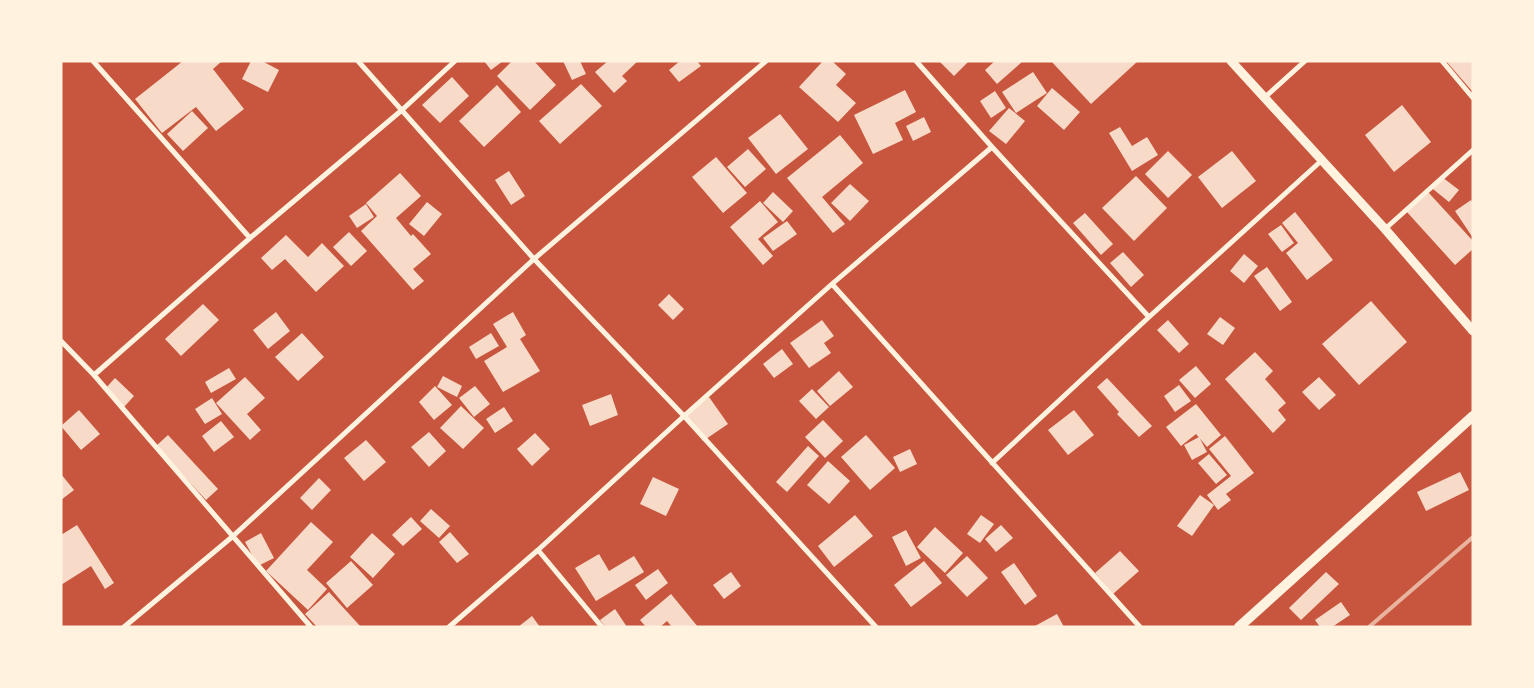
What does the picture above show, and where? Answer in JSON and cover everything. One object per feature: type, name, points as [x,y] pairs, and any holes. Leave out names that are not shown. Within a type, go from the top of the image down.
[{"type":"main road","points":[[1239,627],[1473,416]]},
{"type":"street","points":[[93,61],[250,238]]},
{"type":"street","points":[[358,61],[534,259],[684,416],[876,627]]},
{"type":"street","points":[[94,375],[250,238],[402,110],[455,61]]},
{"type":"street","points":[[124,627],[232,537],[534,259],[766,61]]},
{"type":"street","points":[[916,61],[992,147],[1149,317]]},
{"type":"street","points":[[1231,61],[1385,229],[1473,331]]},
{"type":"street","points":[[1263,98],[1305,61]]},
{"type":"street","points":[[1442,61],[1473,98]]},
{"type":"street","points":[[449,627],[538,550],[832,284],[992,147]]},
{"type":"street","points":[[1385,229],[1473,150]]},
{"type":"street","points":[[992,463],[1321,161]]},
{"type":"street","points":[[832,284],[1140,627]]},
{"type":"street","points":[[61,341],[94,375],[311,627]]},
{"type":"street","points":[[538,550],[602,627]]},
{"type":"building","points":[[183,61],[220,61],[213,69],[244,109],[216,131],[196,107],[162,133],[135,99]]},
{"type":"building","points":[[251,61],[262,61],[279,70],[268,92],[242,79]]},
{"type":"building","points":[[484,61],[503,61],[491,70]]},
{"type":"building","points":[[512,61],[534,61],[556,85],[530,110],[497,76]]},
{"type":"building","points":[[563,61],[580,61],[586,74],[572,80]]},
{"type":"building","points":[[608,61],[638,61],[622,76],[627,81],[614,93],[595,72]]},
{"type":"building","points":[[680,61],[697,61],[701,66],[679,82],[669,70]]},
{"type":"building","points":[[823,61],[832,61],[846,74],[836,85],[856,103],[838,122],[799,87]]},
{"type":"building","points":[[939,61],[969,61],[954,76]]},
{"type":"building","points":[[995,61],[1023,61],[997,84],[985,70]]},
{"type":"building","points":[[1051,61],[1138,61],[1091,104]]},
{"type":"building","points":[[1446,61],[1473,61],[1472,91]]},
{"type":"building","points":[[1033,72],[1047,93],[1016,113],[1002,92]]},
{"type":"building","points":[[452,77],[469,96],[440,123],[422,105]]},
{"type":"building","points":[[581,84],[602,106],[560,144],[539,121]]},
{"type":"building","points":[[497,85],[521,112],[484,147],[459,121]]},
{"type":"building","points":[[1052,88],[1080,112],[1064,130],[1037,106]]},
{"type":"building","points":[[905,90],[916,112],[895,123],[903,140],[873,154],[854,115]]},
{"type":"building","points":[[995,91],[1006,108],[991,118],[980,101]]},
{"type":"building","points":[[1402,105],[1431,142],[1394,172],[1365,135]]},
{"type":"building","points":[[1009,108],[1025,121],[1006,144],[989,131]]},
{"type":"building","points":[[192,111],[208,128],[183,151],[167,134]]},
{"type":"building","points":[[780,114],[808,149],[776,174],[748,138]]},
{"type":"building","points":[[924,117],[931,132],[913,141],[906,126]]},
{"type":"building","points":[[1120,127],[1132,146],[1147,137],[1158,155],[1132,171],[1109,133]]},
{"type":"building","points":[[840,135],[863,163],[822,197],[845,224],[833,233],[787,178]]},
{"type":"building","points":[[748,149],[766,169],[745,187],[727,167]]},
{"type":"building","points":[[1168,151],[1192,175],[1168,198],[1145,174]]},
{"type":"building","points":[[1232,151],[1256,181],[1222,208],[1198,177]]},
{"type":"building","points":[[716,157],[747,193],[723,213],[692,177]]},
{"type":"building","points":[[509,171],[525,196],[511,205],[495,180]]},
{"type":"building","points":[[400,173],[421,196],[396,218],[411,236],[413,234],[431,254],[413,269],[424,281],[413,290],[361,231],[377,216],[366,203]]},
{"type":"building","points":[[1136,176],[1167,208],[1134,241],[1102,208]]},
{"type":"building","points":[[1442,177],[1459,190],[1449,202],[1433,189]]},
{"type":"building","points":[[850,184],[869,201],[850,221],[831,203]]},
{"type":"building","points":[[773,192],[793,211],[783,222],[763,203]]},
{"type":"building","points":[[1428,192],[1473,241],[1473,249],[1455,265],[1406,211]]},
{"type":"building","points":[[1471,200],[1473,204],[1473,238],[1455,211]]},
{"type":"building","points":[[760,201],[778,222],[758,239],[773,256],[763,265],[730,227]]},
{"type":"building","points":[[427,202],[442,214],[424,236],[409,224]]},
{"type":"building","points":[[366,204],[374,217],[357,228],[349,216]]},
{"type":"building","points":[[1295,212],[1333,260],[1307,280],[1286,253],[1298,243],[1282,223]]},
{"type":"building","points":[[1085,213],[1113,244],[1101,255],[1073,223]]},
{"type":"building","points":[[787,221],[797,234],[773,251],[763,238]]},
{"type":"building","points":[[1281,225],[1294,243],[1282,252],[1268,234]]},
{"type":"building","points":[[349,232],[367,251],[351,266],[333,247]]},
{"type":"building","points":[[286,235],[308,257],[322,243],[344,266],[316,292],[285,259],[272,270],[261,258]]},
{"type":"building","points":[[1123,252],[1144,275],[1131,287],[1110,263]]},
{"type":"building","points":[[1244,254],[1258,266],[1244,283],[1230,271]]},
{"type":"building","points":[[1267,267],[1292,302],[1280,311],[1254,276]]},
{"type":"building","points":[[669,294],[684,309],[673,320],[658,305]]},
{"type":"building","points":[[1371,301],[1407,342],[1359,385],[1322,344]]},
{"type":"building","points":[[203,304],[219,320],[181,356],[165,339]]},
{"type":"building","points":[[276,312],[290,331],[268,349],[253,330]]},
{"type":"building","points":[[513,312],[526,335],[520,339],[540,371],[503,392],[484,361],[507,347],[493,324]]},
{"type":"building","points":[[1220,317],[1235,328],[1223,345],[1207,334]]},
{"type":"building","points":[[822,320],[834,336],[824,343],[831,353],[809,368],[790,343]]},
{"type":"building","points":[[1168,320],[1189,344],[1179,353],[1157,330]]},
{"type":"building","points":[[302,333],[324,357],[298,381],[275,357]]},
{"type":"building","points":[[491,333],[499,346],[476,359],[469,347]]},
{"type":"building","points":[[782,349],[793,364],[774,378],[763,364]]},
{"type":"building","points":[[1255,352],[1273,371],[1265,379],[1286,403],[1278,410],[1286,420],[1273,433],[1225,379]]},
{"type":"building","points":[[1196,366],[1211,384],[1195,398],[1179,380]]},
{"type":"building","points":[[229,368],[236,379],[211,393],[205,382]]},
{"type":"building","points":[[839,371],[853,387],[830,406],[817,391]]},
{"type":"building","points":[[443,376],[462,386],[457,397],[437,387]]},
{"type":"building","points":[[245,377],[265,398],[247,414],[261,430],[250,440],[216,403]]},
{"type":"building","points":[[1319,377],[1336,395],[1319,410],[1302,392]]},
{"type":"building","points":[[115,378],[134,396],[124,407],[105,389]]},
{"type":"building","points":[[1107,378],[1152,426],[1139,437],[1117,414],[1119,412],[1097,387]]},
{"type":"building","points":[[1179,385],[1191,401],[1175,412],[1164,396]]},
{"type":"building","points":[[435,386],[452,405],[434,420],[419,402]]},
{"type":"building","points":[[475,386],[490,404],[474,417],[459,398]]},
{"type":"building","points":[[812,389],[829,407],[816,419],[799,401]]},
{"type":"building","points":[[611,394],[618,415],[590,426],[582,405]]},
{"type":"building","points":[[709,397],[728,424],[703,441],[684,415]]},
{"type":"building","points":[[212,398],[222,414],[205,424],[195,409]]},
{"type":"building","points":[[1196,404],[1221,435],[1207,447],[1196,434],[1181,446],[1166,427]]},
{"type":"building","points":[[461,406],[484,428],[463,449],[440,428]]},
{"type":"building","points":[[504,407],[513,421],[495,433],[486,419]]},
{"type":"building","points":[[79,410],[100,434],[81,450],[61,426]]},
{"type":"building","points":[[1074,410],[1094,435],[1068,455],[1048,430]]},
{"type":"building","points":[[823,420],[843,441],[825,458],[805,437]]},
{"type":"building","points":[[221,421],[234,437],[214,452],[202,436]]},
{"type":"building","points":[[429,432],[446,451],[429,467],[411,447]]},
{"type":"building","points":[[535,433],[550,449],[532,466],[517,449]]},
{"type":"building","points":[[168,435],[218,489],[206,500],[156,446]]},
{"type":"building","points":[[866,435],[895,468],[870,490],[841,457]]},
{"type":"building","points":[[1225,436],[1254,473],[1226,494],[1231,500],[1218,510],[1207,495],[1231,476],[1209,449]]},
{"type":"building","points":[[1199,437],[1207,452],[1192,460],[1184,445]]},
{"type":"building","points":[[366,440],[386,462],[364,481],[344,458]]},
{"type":"building","points":[[808,446],[819,456],[787,492],[776,482]]},
{"type":"building","points":[[910,449],[917,464],[900,472],[893,457]]},
{"type":"building","points":[[1209,454],[1227,475],[1216,484],[1198,463]]},
{"type":"building","points":[[828,461],[850,481],[829,504],[807,485]]},
{"type":"building","points":[[1460,472],[1469,490],[1426,511],[1417,492]]},
{"type":"building","points":[[61,474],[74,490],[61,500]]},
{"type":"building","points":[[653,477],[679,489],[666,516],[640,504]]},
{"type":"building","points":[[319,478],[331,490],[312,510],[300,498]]},
{"type":"building","points":[[1200,495],[1214,505],[1192,536],[1177,526]]},
{"type":"building","points":[[431,509],[450,526],[439,538],[420,521]]},
{"type":"building","points":[[855,515],[873,536],[834,567],[818,546]]},
{"type":"building","points":[[981,515],[994,524],[980,543],[967,534]]},
{"type":"building","points":[[411,517],[422,529],[403,546],[392,535]]},
{"type":"building","points":[[311,522],[333,542],[307,570],[327,589],[308,610],[266,571]]},
{"type":"building","points":[[77,525],[114,583],[105,589],[91,566],[61,585],[61,535]]},
{"type":"building","points":[[1001,525],[1013,538],[996,552],[985,539]]},
{"type":"building","points":[[935,527],[963,553],[945,573],[917,547]]},
{"type":"building","points":[[906,530],[921,558],[906,566],[892,537]]},
{"type":"building","points":[[450,532],[469,554],[457,563],[439,542]]},
{"type":"building","points":[[261,533],[274,558],[258,566],[245,542]]},
{"type":"building","points":[[372,533],[395,554],[373,578],[350,557]]},
{"type":"building","points":[[1120,551],[1139,571],[1113,594],[1095,573]]},
{"type":"building","points":[[599,554],[609,571],[634,556],[644,572],[596,601],[575,568]]},
{"type":"building","points":[[967,556],[988,578],[967,597],[946,575]]},
{"type":"building","points":[[351,561],[373,585],[347,608],[326,583]]},
{"type":"building","points":[[924,561],[942,583],[911,607],[894,585]]},
{"type":"building","points":[[1014,563],[1037,596],[1025,605],[1001,572]]},
{"type":"building","points":[[658,569],[668,583],[646,600],[635,585]]},
{"type":"building","points":[[731,572],[741,586],[724,599],[713,585]]},
{"type":"building","points":[[1326,572],[1339,584],[1301,620],[1289,608]]},
{"type":"building","points":[[329,592],[361,627],[317,627],[305,614]]},
{"type":"building","points":[[671,594],[698,627],[672,627],[667,621],[660,627],[646,627],[640,620]]},
{"type":"building","points":[[1341,602],[1350,615],[1332,627],[1320,627],[1315,620]]},
{"type":"building","points":[[615,609],[627,627],[605,627],[600,620]]},
{"type":"building","points":[[1057,614],[1064,627],[1033,627]]},
{"type":"building","points":[[532,616],[540,627],[518,627]]},
{"type":"railway","points":[[1369,627],[1473,537]]}]
